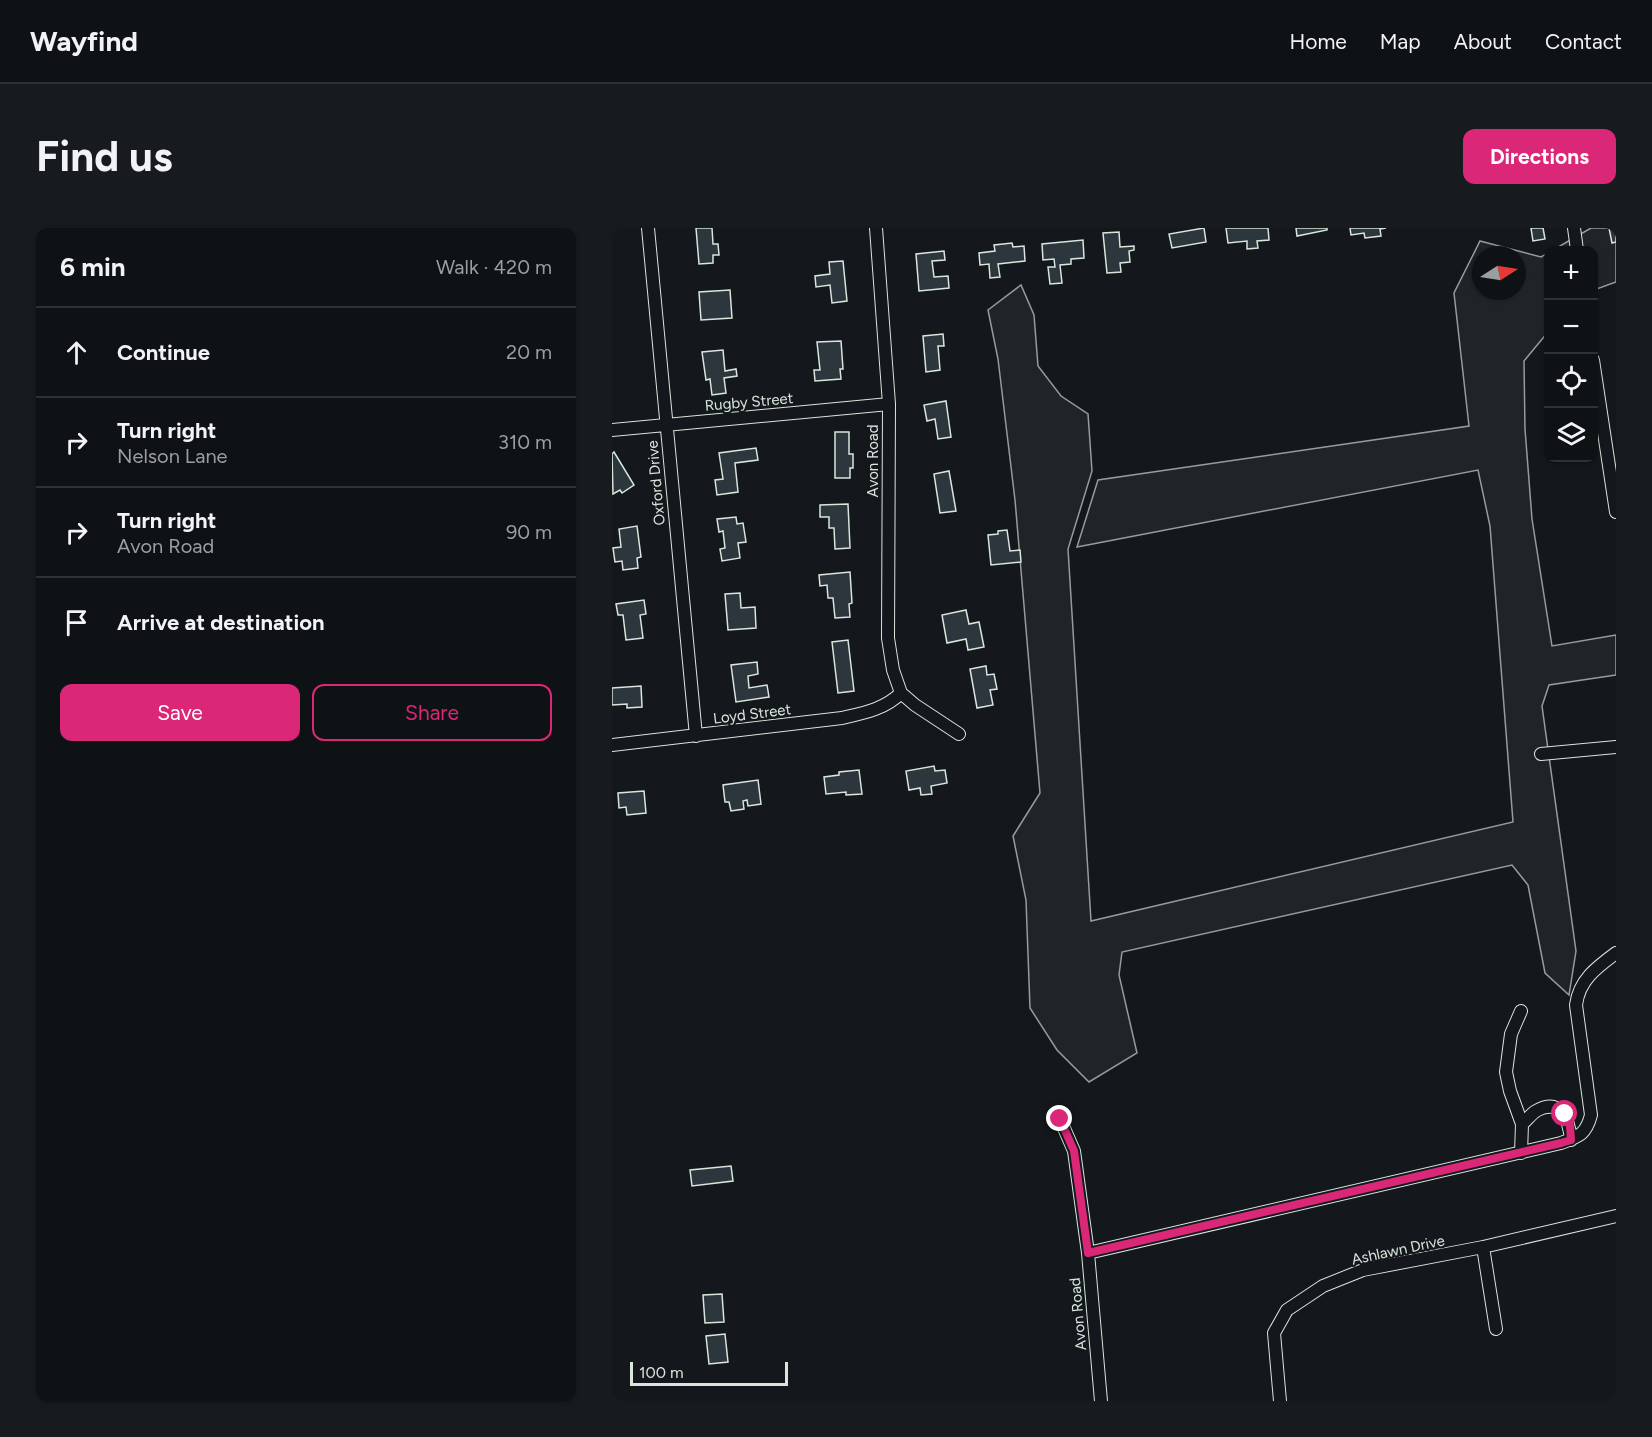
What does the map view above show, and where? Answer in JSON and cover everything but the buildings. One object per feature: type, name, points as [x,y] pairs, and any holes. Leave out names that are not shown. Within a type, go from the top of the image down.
[{"type":"street","name":"Oxford Drive","points":[[648,228],[696,736]]},
{"type":"street","name":"Avon Road","points":[[876,228],[888,404],[888,638],[897,697]]},
{"type":"street","points":[[1574,230],[1576,246]]},
{"type":"street","points":[[1598,393],[1616,513]]},
{"type":"street","name":"Rugby Street","points":[[612,430],[888,404]]},
{"type":"street","points":[[897,697],[915,705],[959,734]]},
{"type":"street","name":"Loyd Street","points":[[612,744],[842,718],[870,712],[897,697]]},
{"type":"street","points":[[1541,754],[1616,747]]},
{"type":"street","points":[[1088,1253],[1521,1153],[1571,1140],[1582,1134],[1588,1128],[1591,1115],[1576,1005],[1577,994],[1581,985],[1596,967],[1616,953]]},
{"type":"street","points":[[1521,1011],[1511,1034],[1506,1072],[1522,1124],[1521,1153]]},
{"type":"street","points":[[1522,1124],[1536,1111],[1547,1107],[1558,1109],[1565,1114],[1570,1126],[1571,1140]]},
{"type":"street","name":"Avon Road","points":[[1060,1119],[1074,1151],[1088,1253],[1101,1401]]},
{"type":"street","name":"Ashlawn Drive","points":[[1280,1401],[1274,1333],[1287,1310],[1323,1286],[1363,1270],[1483,1247],[1616,1216]]},
{"type":"street","points":[[1483,1247],[1496,1329]]},
{"type":"shaded area","points":[[1591,228],[1616,228],[1616,282],[1598,289],[1598,246],[1560,246]]},
{"type":"shaded area","points":[[1480,241],[1499,246],[1478,246]]},
{"type":"shaded area","points":[[1526,253],[1541,257],[1544,255],[1544,337],[1524,361],[1525,429],[1532,519],[1552,646],[1616,635],[1616,675],[1549,685],[1542,706],[1576,951],[1569,995],[1545,973],[1528,885],[1512,865],[1122,952],[1119,975],[1137,1053],[1089,1082],[1057,1050],[1030,1008],[1026,900],[1013,836],[1040,793],[1015,500],[998,359],[988,310],[1021,285],[1034,315],[1038,366],[1061,396],[1088,414],[1092,471],[1068,549],[1091,921],[1513,822],[1490,526],[1478,470],[1077,547],[1098,480],[1469,426],[1454,293],[1472,257],[1472,300],[1526,300]]},
{"type":"route","points":[[1060,1119],[1074,1151],[1088,1253],[1561,1143],[1571,1140],[1570,1126],[1565,1114]]}]
